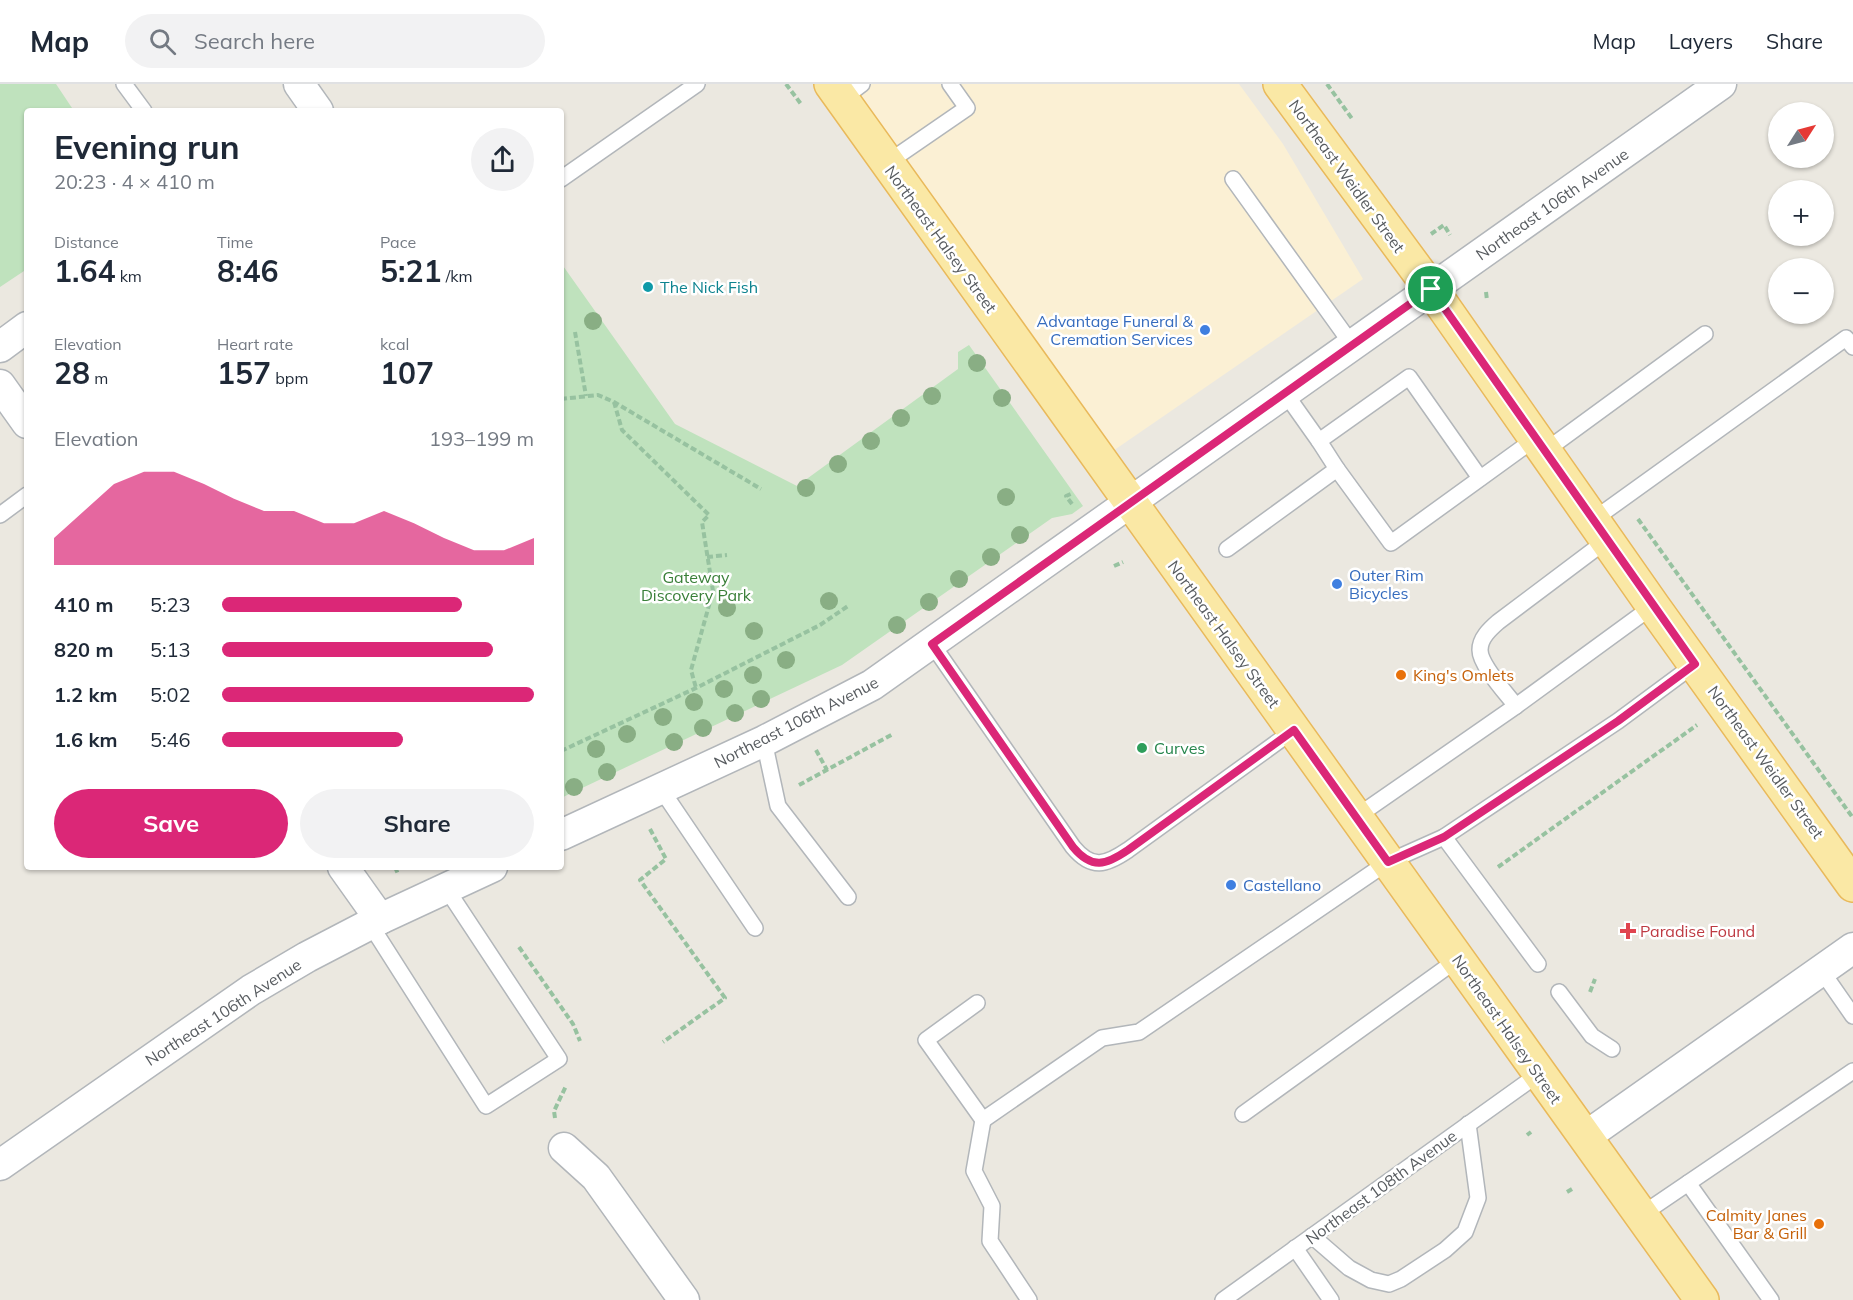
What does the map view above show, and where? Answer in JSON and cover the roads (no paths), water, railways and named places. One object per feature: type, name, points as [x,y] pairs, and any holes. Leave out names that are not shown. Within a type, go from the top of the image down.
[{"type":"main road","name":"Northeast Weidler Street","points":[[1280,84],[1431,289],[1653,606],[1853,885]]},
{"type":"main road","name":"Northeast Halsey Street","points":[[845,89],[887,163],[1702,1300]]},
{"type":"street","points":[[299,84],[316,108]]},
{"type":"street","name":"Northeast 106th Avenue","points":[[564,834],[764,741],[872,685],[1721,84]]},
{"type":"street","points":[[0,347],[24,329]]},
{"type":"street","points":[[0,385],[24,419]]},
{"type":"street","points":[[345,870],[375,921]]},
{"type":"street","name":"Northeast 106th Avenue","points":[[0,1165],[251,990],[375,921],[485,870]]},
{"type":"street","points":[[1585,1137],[1853,948]]},
{"type":"street","points":[[564,1148],[596,1177],[684,1300]]},
{"type":"lane","points":[[124,84],[142,108]]},
{"type":"lane","points":[[564,177],[698,84]]},
{"type":"lane","points":[[887,163],[967,108],[950,84]]},
{"type":"lane","points":[[1233,179],[1353,346]]},
{"type":"lane","points":[[1285,393],[1391,543],[1480,478],[1540,445],[1705,334]]},
{"type":"lane","points":[[1516,706],[1485,664],[1480,651],[1487,632],[1600,530],[1846,338],[1853,347]]},
{"type":"lane","points":[[1319,441],[1409,377],[1480,478]]},
{"type":"lane","points":[[1227,549],[1337,469]]},
{"type":"lane","points":[[0,515],[24,497]]},
{"type":"lane","points":[[1356,817],[1516,706],[1653,606]]},
{"type":"lane","points":[[932,644],[1073,847],[1091,862],[1103,863],[1117,858],[1294,730]]},
{"type":"lane","points":[[1029,1300],[990,1241],[992,1206],[974,1170],[983,1120],[1102,1038],[1139,1032],[1388,862],[1444,837],[1618,721],[1695,664]]},
{"type":"lane","points":[[764,741],[778,806],[848,897]]},
{"type":"lane","points":[[661,789],[755,928]]},
{"type":"lane","points":[[1444,837],[1538,964]]},
{"type":"lane","points":[[375,921],[486,1106],[559,1059],[446,888]]},
{"type":"lane","points":[[1243,1114],[1458,959]]},
{"type":"lane","points":[[1821,970],[1853,1016]]},
{"type":"lane","points":[[1559,992],[1592,1036],[1612,1049]]},
{"type":"lane","points":[[977,1003],[926,1040],[983,1120]]},
{"type":"lane","points":[[1641,1215],[1853,1071]]},
{"type":"lane","name":"Northeast 108th Avenue","points":[[1223,1300],[1540,1073]]},
{"type":"lane","points":[[1312,1236],[1349,1268],[1371,1280],[1389,1284],[1401,1279],[1445,1250],[1465,1232],[1478,1198],[1468,1124]]},
{"type":"lane","points":[[1688,1183],[1771,1300]]},
{"type":"lane","points":[[1295,1248],[1331,1300]]},
{"type":"place","name":"The Nick Fish","points":[[648,287]]},
{"type":"place","name":"Advantage Funeral & Cremation Services","points":[[1205,330]]},
{"type":"place","name":"Outer Rim Bicycles","points":[[1337,584]]},
{"type":"place","name":"King's Omlets","points":[[1401,675]]},
{"type":"place","name":"Curves","points":[[1142,748]]},
{"type":"place","name":"Castellano","points":[[1231,885]]},
{"type":"place","name":"Paradise Found","points":[[1628,931]]},
{"type":"place","name":"Calmity Janes Bar & Grill","points":[[1819,1224]]},
{"type":"park label","name":"Gateway Discovery Park","points":[[696,586]]}]
